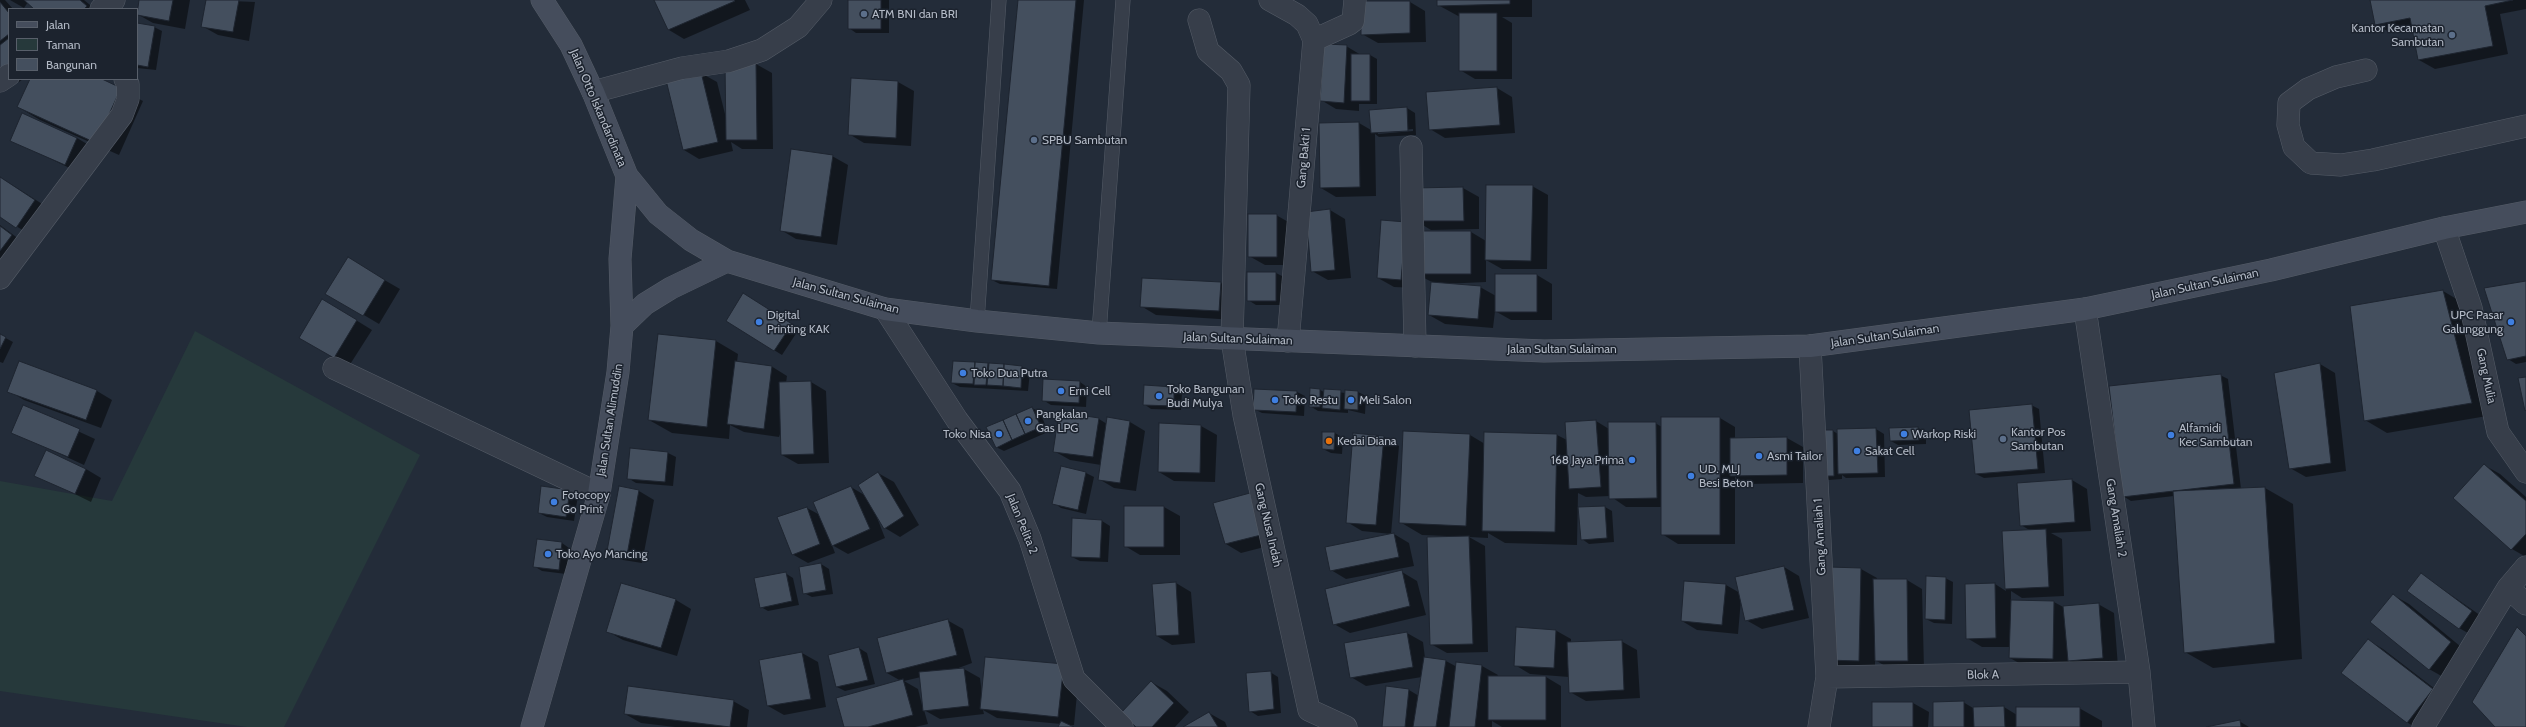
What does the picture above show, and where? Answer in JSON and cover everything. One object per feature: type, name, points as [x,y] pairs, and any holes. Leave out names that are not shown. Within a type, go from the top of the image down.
[{"type":"main road","name":"Jalan Otto Iskandardinata","points":[[542,0],[571,45],[593,92],[627,176]]},
{"type":"main road","name":"Jalan Sultan Sulaiman","points":[[627,176],[658,214],[690,240],[727,261],[885,309],[977,321],[1099,333],[1544,350],[1810,346],[2084,309],[2271,270],[2444,228],[2526,212]]},
{"type":"main road","name":"Jalan Sultan Alimuddin","points":[[532,727],[599,494],[617,379],[622,326],[620,259],[627,176]]},
{"type":"main road","points":[[622,326],[645,304],[670,288],[727,261]]},
{"type":"street","points":[[102,8],[114,0]]},
{"type":"street","points":[[593,92],[682,68],[729,61],[762,50],[798,27],[821,0]]},
{"type":"street","points":[[1270,0],[1297,15],[1307,24],[1314,40],[1353,21],[1355,0]]},
{"type":"street","name":"Gang Nusa Indah","points":[[1199,20],[1208,51],[1231,71],[1239,85],[1232,339],[1244,415],[1309,710],[1346,727]]},
{"type":"street","name":"Gang Bakti 1","points":[[1288,341],[1314,40]]},
{"type":"street","points":[[2366,70],[2336,77],[2308,89],[2289,103],[2288,125],[2294,147],[2311,163],[2340,165],[2360,162],[2526,126]]},
{"type":"street","points":[[0,81],[8,75]]},
{"type":"street","points":[[0,278],[122,115],[128,99],[128,84],[125,80]]},
{"type":"street","points":[[1411,147],[1415,346]]},
{"type":"street","name":"Gang Mulia","points":[[2444,228],[2471,308],[2498,432],[2526,472]]},
{"type":"street","name":"Jalan Pelita 2","points":[[885,309],[957,420],[1010,491],[1030,539],[1074,679],[1122,727]]},
{"type":"street","name":"Gang Amaliah 2","points":[[2084,309],[2139,672],[2144,727]]},
{"type":"street","name":"Gang Amaliah 1","points":[[1810,346],[1827,677],[1819,727]]},
{"type":"street","points":[[334,368],[599,494]]},
{"type":"street","points":[[2423,727],[2508,588],[2526,567]]},
{"type":"street","points":[[2508,588],[2526,604]]},
{"type":"street","name":"Blok A","points":[[1827,677],[2139,672]]},
{"type":"lane","points":[[977,321],[999,0]]},
{"type":"lane","points":[[1099,333],[1123,0]]},
{"type":"green space","points":[[195,331],[420,455],[284,727],[247,727],[0,691],[0,481],[112,501]]},
{"type":"building","points":[[24,0],[80,0],[87,6],[85,8],[33,8]]},
{"type":"building","points":[[139,0],[173,0],[169,21],[138,15]]},
{"type":"building","points":[[206,0],[239,0],[233,32],[201,27]]},
{"type":"building","points":[[654,0],[734,0],[735,1],[668,30]]},
{"type":"building","name":"ATM BNI dan BRI","points":[[848,0],[881,0],[881,29],[848,29]]},
{"type":"building","name":"SPBU Sambutan","points":[[1018,0],[1076,0],[1049,286],[991,280]]},
{"type":"building","points":[[1437,0],[1510,0],[1510,4],[1437,6]]},
{"type":"building","name":"Kantor Kecamatan Sambutan","points":[[2370,0],[2513,0],[2485,6],[2493,46],[2418,60],[2410,18],[2375,25]]},
{"type":"building","points":[[1361,1],[1410,1],[1410,33],[1361,35]]},
{"type":"building","points":[[0,2],[8,12],[8,35],[0,41]]},
{"type":"building","points":[[1459,13],[1497,13],[1497,71],[1459,71]]},
{"type":"building","points":[[138,23],[155,26],[148,67],[138,65]]},
{"type":"building","points":[[8,39],[8,69],[0,71],[0,45]]},
{"type":"building","points":[[1324,44],[1347,45],[1344,103],[1320,101]]},
{"type":"building","points":[[1351,54],[1370,54],[1370,101],[1351,101]]},
{"type":"building","points":[[725,63],[756,63],[757,140],[726,140]]},
{"type":"building","points":[[701,72],[718,142],[683,150],[666,80]]},
{"type":"building","points":[[851,78],[898,81],[896,138],[848,135]]},
{"type":"building","points":[[30,80],[104,80],[121,88],[96,143],[17,107]]},
{"type":"building","points":[[1497,87],[1500,125],[1429,130],[1426,92]]},
{"type":"building","points":[[1407,107],[1408,131],[1371,133],[1369,110]]},
{"type":"building","points":[[22,113],[77,138],[65,165],[10,141]]},
{"type":"building","points":[[1359,122],[1360,187],[1320,188],[1319,123]]},
{"type":"building","points":[[791,149],[833,155],[821,237],[780,231]]},
{"type":"building","points":[[0,177],[35,200],[16,228],[0,217]]},
{"type":"building","points":[[1486,185],[1533,185],[1531,261],[1485,260]]},
{"type":"building","points":[[1463,187],[1464,221],[1415,221],[1414,188]]},
{"type":"building","points":[[1330,209],[1335,270],[1311,272],[1306,212]]},
{"type":"building","points":[[1248,214],[1277,214],[1277,257],[1248,257]]},
{"type":"building","points":[[1381,220],[1406,222],[1401,280],[1377,278]]},
{"type":"building","points":[[0,226],[12,235],[0,251]]},
{"type":"building","points":[[1414,231],[1471,231],[1471,274],[1414,274]]},
{"type":"building","points":[[348,257],[385,280],[363,316],[325,294]]},
{"type":"building","points":[[1247,272],[1276,272],[1276,301],[1247,301]]},
{"type":"building","points":[[1495,274],[1537,274],[1537,312],[1495,312]]},
{"type":"building","points":[[1142,278],[1221,282],[1219,311],[1140,307]]},
{"type":"building","name":"UPC Pasar Galunggung","points":[[2526,281],[2526,356],[2507,360],[2484,288]]},
{"type":"building","points":[[1431,282],[1481,286],[1478,319],[1428,315]]},
{"type":"building","points":[[2443,290],[2472,403],[2364,421],[2350,306]]},
{"type":"building","name":"Digital Printing KAK","points":[[743,293],[792,324],[774,351],[726,321]]},
{"type":"building","points":[[322,299],[357,320],[334,358],[299,338]]},
{"type":"building","points":[[0,334],[6,337],[0,349]]},
{"type":"building","points":[[658,334],[716,340],[707,427],[648,420]]},
{"type":"building","points":[[19,361],[97,390],[86,420],[7,392]]},
{"type":"building","points":[[735,361],[772,366],[764,429],[727,424]]},
{"type":"building","name":"Toko Dua Putra","points":[[953,361],[975,362],[973,384],[951,383]]},
{"type":"building","points":[[975,362],[988,363],[986,385],[974,385]]},
{"type":"building","points":[[989,363],[1004,364],[1003,386],[987,385]]},
{"type":"building","points":[[2320,363],[2331,463],[2289,469],[2274,373]]},
{"type":"building","points":[[1004,364],[1022,366],[1021,388],[1003,386]]},
{"type":"building","name":"Alfamidi Kec Sambutan","points":[[2221,374],[2234,484],[2122,497],[2109,386]]},
{"type":"building","points":[[2526,377],[2526,410],[2525,411],[2518,378]]},
{"type":"building","name":"Erni Cell","points":[[1043,379],[1080,381],[1079,403],[1042,401]]},
{"type":"building","points":[[811,381],[814,454],[781,455],[779,382]]},
{"type":"building","name":"Toko Bangunan Budi Mulya","points":[[1144,385],[1174,387],[1174,406],[1143,405]]},
{"type":"building","points":[[1310,388],[1320,389],[1320,407],[1309,407]]},
{"type":"building","name":"Toko Restu","points":[[1254,389],[1297,391],[1296,412],[1253,410]]},
{"type":"building","points":[[1324,389],[1341,390],[1340,410],[1322,408]]},
{"type":"building","name":"Meli Salon","points":[[1345,390],[1358,391],[1358,410],[1344,409]]},
{"type":"building","name":"Kantor Pos Sambutan","points":[[2032,404],[2038,469],[1975,474],[1969,410]]},
{"type":"building","points":[[23,405],[80,429],[68,457],[11,433]]},
{"type":"building","name":"Pangkalan Gas LPG","points":[[1032,407],[1041,427],[1025,434],[1016,414]]},
{"type":"building","points":[[1059,412],[1099,418],[1093,457],[1053,452]]},
{"type":"building","points":[[1016,414],[1025,434],[1012,440],[1003,420]]},
{"type":"building","points":[[1107,417],[1130,421],[1120,483],[1098,480]]},
{"type":"building","name":"UD. MLJ Besi Beton","points":[[1661,417],[1720,417],[1720,535],[1661,535]]},
{"type":"building","name":"Toko Nisa","points":[[1003,420],[1012,440],[996,448],[986,427]]},
{"type":"building","points":[[1596,420],[1601,487],[1569,489],[1565,422]]},
{"type":"building","name":"168 Jaya Prima","points":[[1608,422],[1656,422],[1657,498],[1609,499]]},
{"type":"building","points":[[1159,423],[1201,425],[1200,473],[1158,472]]},
{"type":"building","name":"Warkop Riski","points":[[1918,427],[1919,440],[1890,441],[1889,428]]},
{"type":"building","name":"Sakat Cell","points":[[1876,428],[1878,473],[1838,474],[1837,429]]},
{"type":"building","points":[[1819,430],[1833,430],[1834,476],[1820,476]]},
{"type":"building","points":[[1403,431],[1470,434],[1466,526],[1399,523]]},
{"type":"building","name":"Kedai Diana","points":[[1322,432],[1335,432],[1334,450],[1322,449]]},
{"type":"building","points":[[1484,432],[1557,434],[1555,532],[1482,531]]},
{"type":"building","points":[[1353,433],[1384,436],[1376,525],[1346,523]]},
{"type":"building","name":"Asmi Tailor","points":[[1787,437],[1787,475],[1730,476],[1730,438]]},
{"type":"building","points":[[630,448],[668,452],[665,482],[627,479]]},
{"type":"building","points":[[46,450],[86,469],[75,494],[34,476]]},
{"type":"building","points":[[2484,464],[2526,501],[2526,534],[2511,550],[2453,498]]},
{"type":"building","points":[[1061,466],[1086,472],[1078,510],[1052,504]]},
{"type":"building","points":[[878,472],[904,516],[884,529],[858,485]]},
{"type":"building","points":[[2072,479],[2075,522],[2020,526],[2017,483]]},
{"type":"building","name":"Fotocopy Go Print","points":[[541,486],[570,490],[566,517],[538,513]]},
{"type":"building","points":[[619,486],[639,490],[627,555],[607,551]]},
{"type":"building","points":[[851,486],[870,529],[832,546],[813,502]]},
{"type":"building","points":[[2265,487],[2275,643],[2184,653],[2173,491]]},
{"type":"building","points":[[1250,493],[1261,535],[1225,544],[1213,503]]},
{"type":"building","points":[[1124,506],[1164,506],[1164,547],[1124,547]]},
{"type":"building","points":[[1605,506],[1607,538],[1581,540],[1578,507]]},
{"type":"building","points":[[807,507],[820,544],[792,555],[777,517]]},
{"type":"building","points":[[1072,518],[1102,520],[1100,558],[1071,557]]},
{"type":"building","points":[[2046,529],[2049,587],[2005,589],[2002,531]]},
{"type":"building","points":[[1394,533],[1399,557],[1330,571],[1325,547]]},
{"type":"building","points":[[1469,536],[1473,644],[1430,645],[1427,537]]},
{"type":"building","name":"Toko Ayo Mancing","points":[[537,539],[562,542],[559,570],[533,567]]},
{"type":"building","points":[[821,563],[826,590],[803,594],[799,567]]},
{"type":"building","points":[[1784,566],[1794,610],[1745,621],[1735,577]]},
{"type":"building","points":[[1829,567],[1861,568],[1859,661],[1826,660]]},
{"type":"building","points":[[1402,570],[1410,606],[1333,625],[1325,589]]},
{"type":"building","points":[[786,572],[792,601],[760,608],[754,578]]},
{"type":"building","points":[[2421,573],[2472,611],[2459,629],[2407,591]]},
{"type":"building","points":[[1926,576],[1946,577],[1945,620],[1925,619]]},
{"type":"building","points":[[1873,579],[1907,579],[1908,661],[1875,661]]},
{"type":"building","points":[[1684,581],[1726,584],[1722,625],[1681,621]]},
{"type":"building","points":[[1176,582],[1179,635],[1156,636],[1152,584]]},
{"type":"building","points":[[621,583],[676,599],[661,648],[606,632]]},
{"type":"building","points":[[1995,583],[1996,638],[1966,639],[1965,584]]},
{"type":"building","points":[[2393,594],[2451,642],[2429,670],[2370,622]]},
{"type":"building","points":[[2011,600],[2054,601],[2053,659],[2009,658]]},
{"type":"building","points":[[2099,603],[2103,658],[2068,661],[2063,606]]},
{"type":"building","points":[[948,619],[957,655],[886,673],[877,638]]},
{"type":"building","points":[[1516,627],[1556,630],[1554,668],[1514,666]]},
{"type":"building","points":[[2517,627],[2526,636],[2526,727],[2495,727],[2472,702]]},
{"type":"building","points":[[1407,632],[1413,667],[1350,678],[1344,643]]},
{"type":"building","points":[[2368,639],[2433,689],[2407,723],[2341,673]]},
{"type":"building","points":[[1622,640],[1624,690],[1569,693],[1567,642]]},
{"type":"building","points":[[859,647],[868,680],[836,687],[828,655]]},
{"type":"building","points":[[802,652],[811,699],[767,706],[759,660]]},
{"type":"building","points":[[985,657],[1064,664],[1058,717],[980,709]]},
{"type":"building","points":[[1424,657],[1446,660],[1436,727],[1413,727]]},
{"type":"building","points":[[1456,662],[1482,665],[1475,727],[1449,727]]},
{"type":"building","points":[[964,668],[969,706],[923,711],[919,672]]},
{"type":"building","points":[[1271,671],[1274,709],[1249,712],[1246,673]]},
{"type":"building","points":[[1488,676],[1546,676],[1546,720],[1488,720]]},
{"type":"building","points":[[903,679],[913,715],[868,727],[844,727],[836,698]]},
{"type":"building","points":[[1151,681],[1174,703],[1152,727],[1136,727],[1121,713]]},
{"type":"building","points":[[628,686],[734,700],[730,727],[624,714]]},
{"type":"building","points":[[1386,686],[1409,689],[1405,727],[1382,727]]},
{"type":"building","points":[[1964,701],[1964,727],[1933,727],[1933,702]]},
{"type":"building","points":[[1872,702],[1913,702],[1913,727],[1872,727]]},
{"type":"building","points":[[2004,706],[2005,727],[1974,727],[1973,707]]},
{"type":"building","points":[[2016,707],[2080,707],[2080,727],[2016,727]]},
{"type":"building","points":[[1209,712],[1218,727],[1183,727]]},
{"type":"building","points":[[2240,720],[2241,727],[2206,727]]},
{"type":"building","points":[[1061,721],[1074,727],[1058,727]]},
{"type":"place","name":"ATM BNI dan BRI","points":[[864,14]]},
{"type":"place","name":"Kantor Kecamatan Sambutan","points":[[2452,35]]},
{"type":"place","name":"SPBU Sambutan","points":[[1034,140]]},
{"type":"place","name":"Digital Printing KAK","points":[[759,322]]},
{"type":"place","name":"UPC Pasar Galunggung","points":[[2511,322]]},
{"type":"place","name":"Toko Dua Putra","points":[[963,373]]},
{"type":"place","name":"Erni Cell","points":[[1061,391]]},
{"type":"place","name":"Toko Bangunan Budi Mulya","points":[[1159,396]]},
{"type":"place","name":"Toko Restu","points":[[1275,400]]},
{"type":"place","name":"Meli Salon","points":[[1351,400]]},
{"type":"place","name":"Pangkalan Gas LPG","points":[[1028,421]]},
{"type":"place","name":"Toko Nisa","points":[[999,434]]},
{"type":"place","name":"Warkop Riski","points":[[1904,434]]},
{"type":"place","name":"Alfamidi Kec Sambutan","points":[[2171,435]]},
{"type":"place","name":"Kantor Pos Sambutan","points":[[2003,439]]},
{"type":"place","name":"Kedai Diana","points":[[1329,441]]},
{"type":"place","name":"Sakat Cell","points":[[1857,451]]},
{"type":"place","name":"Asmi Tailor","points":[[1759,456]]},
{"type":"place","name":"168 Jaya Prima","points":[[1632,460]]},
{"type":"place","name":"UD. MLJ Besi Beton","points":[[1691,476]]},
{"type":"place","name":"Fotocopy Go Print","points":[[554,502]]},
{"type":"place","name":"Toko Ayo Mancing","points":[[548,554]]}]
